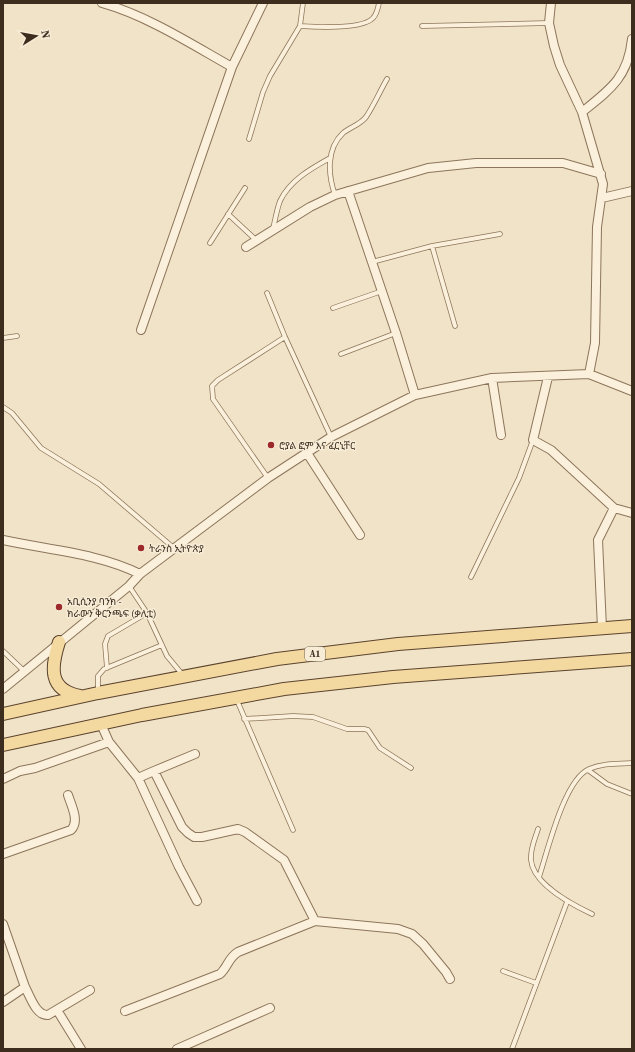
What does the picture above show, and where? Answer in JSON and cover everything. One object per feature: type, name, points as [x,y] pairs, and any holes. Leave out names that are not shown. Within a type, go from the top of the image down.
[{"type":"main road","name":"A1","points":[[3,714],[83,696],[184,678],[277,659],[398,644],[632,626]]},
{"type":"main road","points":[[59,642],[54,662],[56,680],[63,690],[69,694],[83,696]]},
{"type":"main road","points":[[3,745],[101,724],[284,689],[394,677],[632,659]]},
{"type":"street","points":[[102,3],[157,27],[232,67]]},
{"type":"street","points":[[141,330],[232,67],[263,3]]},
{"type":"street","points":[[551,3],[549,24],[560,65],[582,112],[603,184],[597,227],[595,344],[589,374]]},
{"type":"street","points":[[582,112],[607,92],[620,78],[627,65],[632,39]]},
{"type":"street","points":[[246,247],[310,207],[336,195],[428,168],[476,164],[563,163],[601,174]]},
{"type":"street","points":[[348,191],[396,333],[415,395]]},
{"type":"street","points":[[602,198],[632,191]]},
{"type":"street","points":[[3,688],[129,586],[140,574],[268,478],[331,437],[415,395],[492,378],[548,377],[589,374],[632,391]]},
{"type":"street","points":[[548,377],[533,440],[551,450],[614,508],[632,513]]},
{"type":"street","points":[[492,378],[501,435]]},
{"type":"street","points":[[307,453],[360,535]]},
{"type":"street","points":[[602,628],[598,540],[614,508]]},
{"type":"street","points":[[3,540],[106,561],[124,566],[140,574]]},
{"type":"street","points":[[101,724],[109,742],[138,778],[178,867],[197,901]]},
{"type":"street","points":[[3,778],[109,742]]},
{"type":"street","points":[[138,778],[196,754]]},
{"type":"street","points":[[154,771],[182,827],[188,833],[194,837],[202,837],[232,830],[245,832],[284,860],[315,921]]},
{"type":"street","points":[[3,854],[71,830],[76,820],[68,795]]},
{"type":"street","points":[[125,1011],[220,974],[225,970],[230,956],[315,921],[398,929],[412,934],[439,962],[450,979]]},
{"type":"street","points":[[3,924],[25,987],[39,1012],[44,1015],[48,1015],[90,990]]},
{"type":"street","points":[[3,1002],[25,987]]},
{"type":"street","points":[[182,1048],[270,1008]]},
{"type":"street","points":[[57,1010],[81,1049]]},
{"type":"lane","points":[[249,139],[263,92],[270,76],[300,26],[303,3]]},
{"type":"lane","points":[[300,26],[347,26],[367,21],[373,18],[379,3]]},
{"type":"lane","points":[[422,26],[549,24]]},
{"type":"lane","points":[[336,195],[331,183],[330,158],[337,142],[343,133],[357,125],[366,117],[387,79]]},
{"type":"lane","points":[[273,229],[280,201],[287,191],[308,170],[330,158]]},
{"type":"lane","points":[[210,243],[245,188]]},
{"type":"lane","points":[[228,214],[256,240]]},
{"type":"lane","points":[[372,262],[432,246],[500,234]]},
{"type":"lane","points":[[432,246],[455,326]]},
{"type":"lane","points":[[333,308],[382,291]]},
{"type":"lane","points":[[267,293],[285,337],[331,437]]},
{"type":"lane","points":[[341,354],[396,333]]},
{"type":"lane","points":[[3,338],[17,336]]},
{"type":"lane","points":[[268,478],[213,399],[212,386],[218,380],[285,337]]},
{"type":"lane","points":[[3,407],[12,413],[41,448],[99,484],[175,549]]},
{"type":"lane","points":[[471,577],[519,478],[533,440]]},
{"type":"lane","points":[[129,586],[147,613],[167,656],[184,678]]},
{"type":"lane","points":[[107,668],[105,644],[108,636],[147,613]]},
{"type":"lane","points":[[98,693],[98,676],[107,668],[162,645]]},
{"type":"lane","points":[[3,651],[24,672]]},
{"type":"lane","points":[[236,698],[294,830]]},
{"type":"lane","points":[[244,719],[293,716],[313,718],[347,729],[368,730],[380,748],[411,768]]},
{"type":"lane","points":[[539,876],[568,792],[576,779],[588,770],[603,764],[632,763]]},
{"type":"lane","points":[[588,770],[607,784],[632,794]]},
{"type":"lane","points":[[538,829],[532,848],[531,861],[539,876],[567,902],[592,914]]},
{"type":"lane","points":[[512,1049],[567,902]]},
{"type":"lane","points":[[503,971],[536,983]]},
{"type":"place","name":"ሮያል ፎም እና ፈርኒቸር","points":[[271,445]]},
{"type":"place","name":"ትራንስ ኢትዮጵያ","points":[[141,548]]},
{"type":"place","name":"አቢሲንያ ባንክ - ክራውን ቅርንጫፍ (ቃሊቲ)","points":[[59,607]]}]
